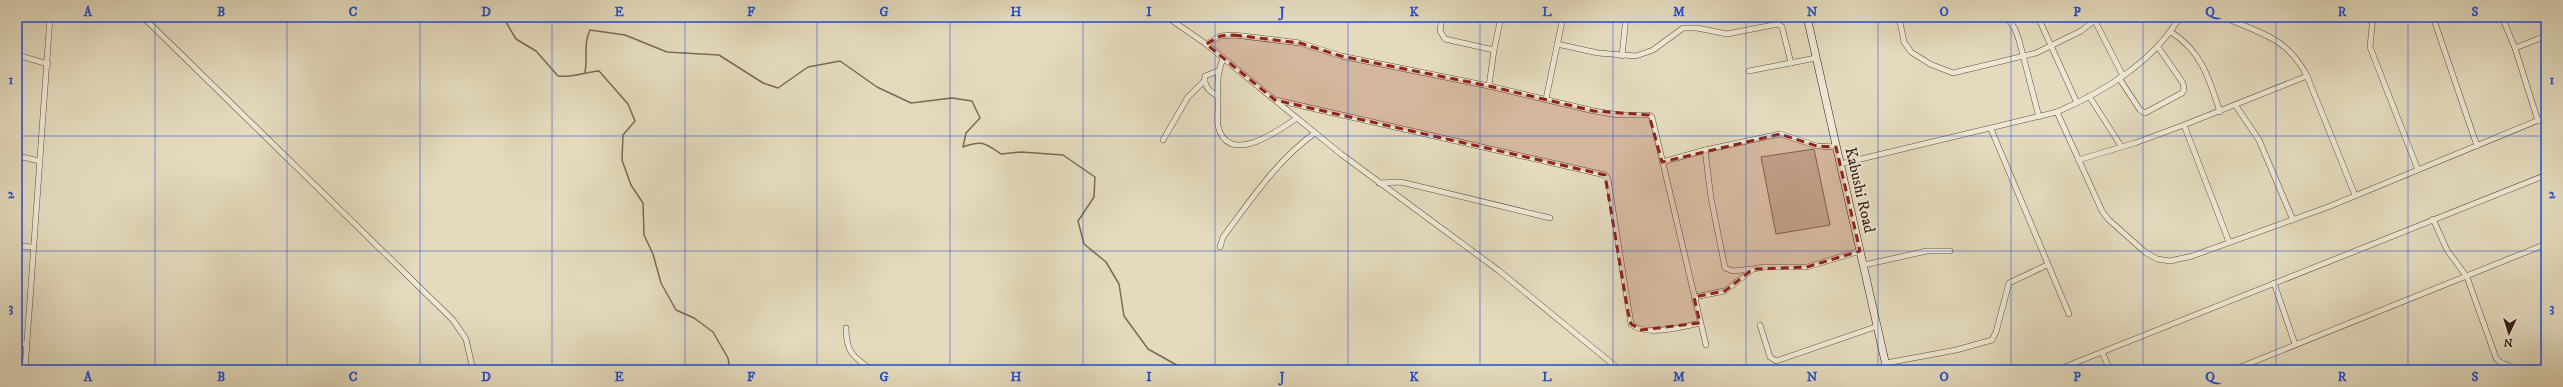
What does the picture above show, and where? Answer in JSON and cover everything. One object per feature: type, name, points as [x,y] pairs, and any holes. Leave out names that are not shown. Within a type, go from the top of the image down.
[{"type":"main road","name":"Kabushi Road","points":[[1807,17],[1886,366]]},
{"type":"street","points":[[25,370],[33,247],[48,64],[50,17]]},
{"type":"street","points":[[144,17],[453,320],[466,339],[473,370]]},
{"type":"street","points":[[1167,17],[1206,44],[1296,118],[1379,183],[1498,270],[1620,370]]},
{"type":"street","points":[[1442,17],[1440,31],[1445,39],[1494,50]]},
{"type":"street","points":[[1489,86],[1494,50],[1501,17]]},
{"type":"street","points":[[1546,99],[1563,17]]},
{"type":"street","points":[[1622,56],[1626,17]]},
{"type":"street","points":[[1899,17],[1904,42],[1910,52],[1930,64],[1949,72],[1957,72],[2023,57],[2053,46],[2097,19],[2121,77],[2140,110],[2145,113],[2182,93],[2184,90],[2183,83],[2158,47]]},
{"type":"street","points":[[2007,17],[2015,29],[2039,117]]},
{"type":"street","points":[[2038,17],[2053,46],[2078,103]]},
{"type":"street","points":[[1840,164],[2039,117],[2057,112],[2078,103],[2121,77],[2158,47],[2171,32],[2180,17]]},
{"type":"street","points":[[2224,17],[2283,44],[2297,59],[2307,76],[2355,196]]},
{"type":"street","points":[[2373,17],[2370,47],[2418,170]]},
{"type":"street","points":[[2433,17],[2477,146]]},
{"type":"street","points":[[2502,17],[2515,48],[2538,121]]},
{"type":"street","points":[[1557,44],[1622,56],[1636,56],[1653,50],[1683,28],[1697,28],[1727,34],[1778,24],[1782,27],[1791,63]]},
{"type":"street","points":[[2171,32],[2188,44],[2198,57],[2220,112]]},
{"type":"street","points":[[1206,44],[1220,36],[1234,35],[1300,42],[1340,56],[1489,86],[1608,114],[1649,115],[1652,117],[1706,345]]},
{"type":"street","points":[[2515,48],[2546,36]]},
{"type":"street","points":[[17,55],[48,64]]},
{"type":"street","points":[[1749,71],[1816,58]]},
{"type":"street","points":[[1223,59],[1218,71],[1218,125],[1223,138],[1231,144],[1238,145],[1264,140],[1296,118]]},
{"type":"street","points":[[1163,140],[1188,97],[1204,80],[1205,76],[1218,71]]},
{"type":"street","points":[[2078,160],[2220,112],[2307,76]]},
{"type":"street","points":[[1204,80],[1207,87],[1218,96]]},
{"type":"street","points":[[2089,96],[2121,146]]},
{"type":"street","points":[[1275,100],[1605,175],[1609,186],[1623,282],[1631,324],[1635,328],[1649,330],[1700,323]]},
{"type":"street","points":[[2236,106],[2259,140],[2293,220]]},
{"type":"street","points":[[2057,112],[2105,216],[2152,256],[2164,260],[2177,260],[2293,220],[2546,117]]},
{"type":"street","points":[[2184,124],[2229,242]]},
{"type":"street","points":[[1991,129],[2047,265],[2069,314]]},
{"type":"street","points":[[1220,247],[1223,237],[1262,185],[1295,148],[1315,133]]},
{"type":"street","points":[[1662,162],[1705,150],[1780,134],[1816,146],[1836,146]]},
{"type":"street","points":[[1705,150],[1711,198],[1725,268],[1733,271],[1764,267],[1807,268],[1860,251]]},
{"type":"street","points":[[17,156],[40,161]]},
{"type":"street","points":[[2057,370],[2546,175]]},
{"type":"street","points":[[1379,183],[1401,182],[1550,218]]},
{"type":"street","points":[[2433,219],[2447,250],[2467,277],[2496,358],[2500,363],[2511,366],[2514,370]]},
{"type":"street","points":[[2233,370],[2546,244]]},
{"type":"street","points":[[17,246],[33,247]]},
{"type":"street","points":[[1864,265],[1927,251],[1950,251]]},
{"type":"street","points":[[1886,366],[1992,340],[1996,332],[2009,283],[2047,265]]},
{"type":"street","points":[[1694,297],[1725,291],[1752,269]]},
{"type":"street","points":[[2274,283],[2295,344]]},
{"type":"street","points":[[1760,325],[1770,357],[1776,362],[1878,326]]},
{"type":"street","points":[[846,328],[846,342],[852,355],[872,370]]},
{"type":"street","points":[[17,343],[26,344]]},
{"type":"street","points":[[2102,352],[2110,370]]},
{"type":"highlighted area","points":[[1234,35],[1300,43],[1341,56],[1489,86],[1594,111],[1649,115],[1662,162],[1780,134],[1817,146],[1836,147],[1860,251],[1807,267],[1753,269],[1725,291],[1694,297],[1700,323],[1641,330],[1631,324],[1628,312],[1605,175],[1275,100],[1206,44],[1220,36]]},
{"type":"shaded area","points":[[1814,149],[1830,225],[1776,234],[1761,157]]},
{"type":"waterway","points":[[503,17],[516,39],[536,51],[558,76],[569,76],[599,71],[628,104],[635,121],[623,135],[622,160],[631,185],[643,203],[644,235],[653,254],[661,283],[676,310],[694,318],[713,332],[728,358],[730,370]]},
{"type":"waterway","points":[[585,72],[586,45],[590,30],[625,35],[667,52],[719,55],[763,83],[778,88],[808,67],[840,61],[877,87],[911,103],[952,98],[972,101],[980,118],[966,133],[963,147],[979,143],[987,145],[1001,154],[1021,152],[1063,155],[1095,177],[1094,197],[1078,221],[1084,244],[1106,262],[1119,284],[1124,316],[1148,349],[1182,368],[1196,370]]}]
